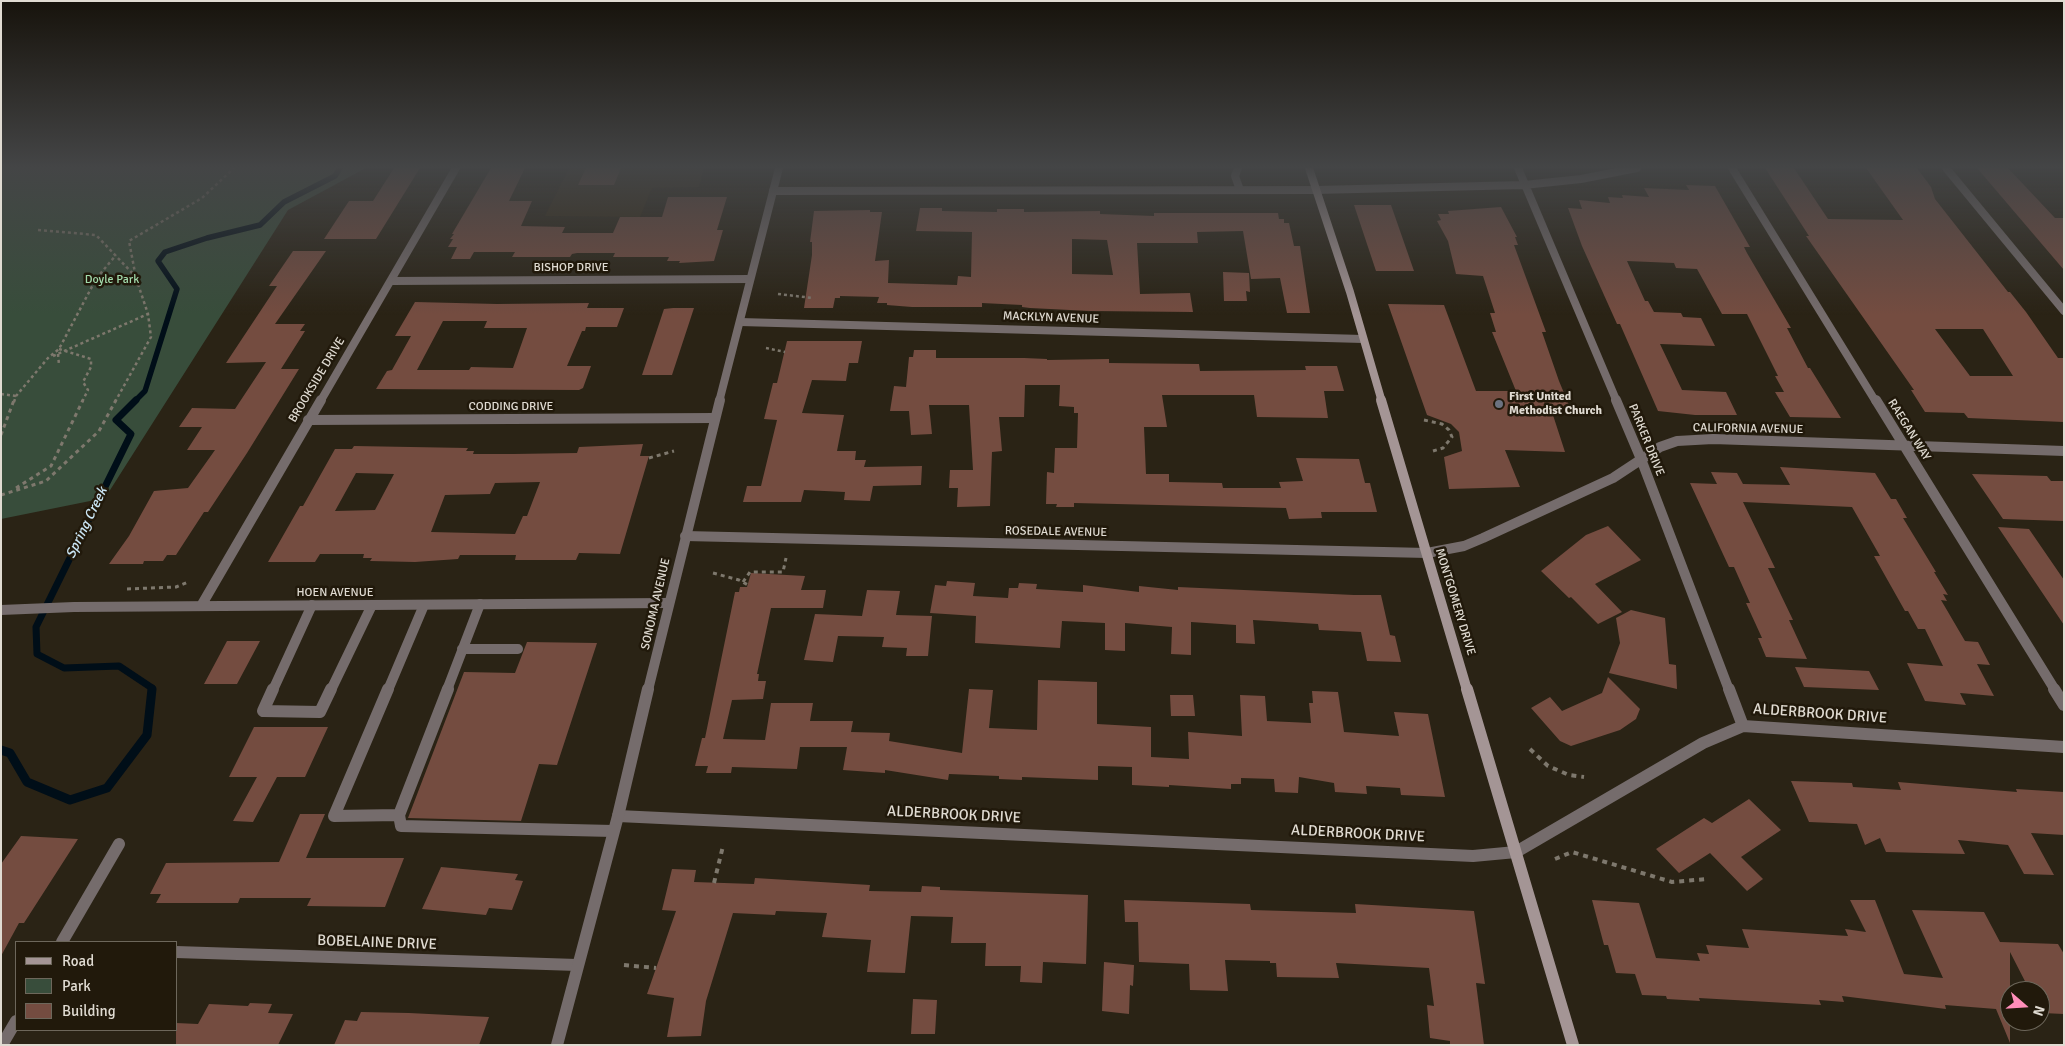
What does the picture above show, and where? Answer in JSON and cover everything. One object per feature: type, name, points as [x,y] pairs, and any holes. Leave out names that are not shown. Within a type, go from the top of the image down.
[{"type":"main road","name":"MONTGOMERY DRIVE","points":[[1324,217],[1350,292],[1572,1045]]},
{"type":"street","name":"BROOKSIDE DRIVE","points":[[201,606],[428,217]]},
{"type":"street","name":"SONOMA AVENUE","points":[[557,1045],[618,816],[714,418],[766,217]]},
{"type":"street","name":"PARKER DRIVE","points":[[1537,217],[1641,459],[1743,726]]},
{"type":"street","name":"RAEGAN WAY","points":[[1762,217],[2064,705]]},
{"type":"street","points":[[1986,217],[2064,311]]},
{"type":"street","name":"BISHOP DRIVE","points":[[392,281],[750,280]]},
{"type":"street","name":"MACKLYN AVENUE","points":[[740,322],[1363,339]]},
{"type":"street","name":"CODDING DRIVE","points":[[308,420],[714,418]]},
{"type":"street","name":"CALIFORNIA AVENUE","points":[[1427,554],[1464,546],[1483,538],[1613,478],[1660,446],[1676,441],[1713,439],[2064,451]]},
{"type":"street","name":"ROSEDALE AVENUE","points":[[685,536],[1427,554]]},
{"type":"street","name":"HOEN AVENUE","points":[[1,610],[74,607],[669,603]]},
{"type":"street","points":[[480,604],[399,815],[401,826],[613,831]]},
{"type":"street","points":[[312,605],[263,711],[320,712],[372,605]]},
{"type":"street","points":[[399,815],[334,816],[424,605]]},
{"type":"street","points":[[462,649],[518,649]]},
{"type":"street","name":"ALDERBROOK DRIVE","points":[[618,816],[1473,856],[1516,852],[1702,743],[1743,726],[2064,746]]},
{"type":"street","points":[[63,941],[119,844]]},
{"type":"street","name":"BOBELAINE DRIVE","points":[[178,952],[577,965]]},
{"type":"street","points":[[2,1045],[15,1023]]},
{"type":"path","points":[[1,495],[46,481],[99,431],[151,337],[148,314],[136,278],[129,242],[171,217]]},
{"type":"path","points":[[38,230],[96,235],[136,278]]},
{"type":"path","points":[[1,435],[16,396],[48,358],[59,349],[96,279],[116,255]]},
{"type":"path","points":[[778,294],[813,298]]},
{"type":"path","points":[[48,358],[148,314]]},
{"type":"path","points":[[766,348],[785,352]]},
{"type":"path","points":[[12,491],[51,466],[88,390],[83,382],[91,367],[91,359],[59,349]]},
{"type":"path","points":[[58,354],[59,365]]},
{"type":"path","points":[[1,394],[16,396]]},
{"type":"path","points":[[1424,420],[1442,424],[1449,430],[1452,437],[1443,448],[1434,451]]},
{"type":"path","points":[[649,458],[674,451]]},
{"type":"path","points":[[742,582],[750,572],[754,571],[783,572],[786,558]]},
{"type":"path","points":[[713,573],[748,585]]},
{"type":"path","points":[[1530,748],[1548,766],[1569,775],[1584,777]]},
{"type":"path","points":[[714,883],[723,846]]},
{"type":"path","points":[[1555,859],[1572,852],[1672,882],[1707,879]]},
{"type":"path","points":[[624,965],[656,968]]},
{"type":"green space","name":"Doyle Park","points":[[1,217],[284,217],[105,498],[1,519]]},
{"type":"building","points":[[339,217],[390,217],[376,239],[324,239]]},
{"type":"building","points":[[462,217],[525,217],[521,226],[565,227],[562,233],[613,233],[620,217],[721,217],[717,230],[723,230],[714,261],[679,263],[680,261],[667,261],[669,257],[613,257],[615,253],[577,253],[572,254],[570,257],[512,257],[515,252],[474,252],[470,259],[451,259],[457,247],[448,247],[453,239],[450,239],[454,234],[452,234]]},
{"type":"building","points":[[813,217],[881,217],[875,261],[889,260],[888,283],[957,285],[958,276],[971,277],[972,232],[916,231],[918,217],[1279,217],[1279,219],[1284,219],[1284,223],[1289,223],[1294,246],[1300,246],[1310,313],[1287,313],[1280,278],[1251,279],[1243,231],[1197,232],[1198,243],[1137,243],[1140,294],[1190,293],[1193,312],[1090,311],[982,303],[982,307],[912,307],[877,303],[879,297],[840,296],[840,298],[835,298],[833,308],[804,308],[812,255],[812,242],[810,242]],"holes":[[[1072,239],[1107,240],[1113,275],[1072,274]]]},
{"type":"building","points":[[1358,217],[1395,217],[1414,271],[1376,271]]},
{"type":"building","points":[[1439,217],[1506,217],[1517,237],[1515,237],[1518,245],[1514,245],[1546,332],[1542,332],[1559,381],[1572,412],[1552,412],[1565,452],[1505,450],[1520,487],[1449,489],[1444,457],[1462,451],[1459,432],[1451,424],[1427,415],[1388,304],[1444,305],[1476,391],[1516,391],[1492,332],[1496,332],[1490,313],[1495,313],[1483,276],[1456,274],[1448,241],[1437,221],[1441,220]]},
{"type":"building","points":[[1571,217],[1733,217],[1750,247],[1744,247],[1791,328],[1787,328],[1808,368],[1810,368],[1841,418],[1790,417],[1775,392],[1784,392],[1775,376],[1778,376],[1747,314],[1722,314],[1697,269],[1676,268],[1674,263],[1627,261],[1645,301],[1648,301],[1654,312],[1681,313],[1683,317],[1701,318],[1715,346],[1660,344],[1682,390],[1726,392],[1737,415],[1695,415],[1658,411],[1620,324],[1617,324],[1582,246]]},
{"type":"building","points":[[1797,217],[1903,220],[1901,217],[1949,217],[2026,312],[2058,358],[2064,358],[2064,422],[1968,418],[1964,413],[1925,412],[1911,390],[1914,390],[1806,236],[1809,236]],"holes":[[[1935,329],[1983,329],[2013,376],[1970,376]]]},
{"type":"building","points":[[2019,217],[2064,218],[2064,270]]},
{"type":"building","points":[[293,251],[326,251],[275,324],[305,324],[300,331],[305,331],[281,369],[299,369],[208,512],[204,512],[176,555],[167,555],[163,561],[144,561],[143,564],[109,564],[129,536],[154,491],[188,488],[215,450],[187,450],[202,427],[179,427],[192,408],[235,409],[266,362],[226,363],[277,286],[269,286]]},
{"type":"building","points":[[1223,272],[1249,273],[1250,292],[1246,291],[1247,301],[1224,301]]},
{"type":"building","points":[[415,302],[497,304],[589,303],[587,308],[624,308],[617,327],[586,327],[585,331],[582,331],[567,366],[591,366],[583,388],[579,390],[376,389],[387,371],[392,370],[411,336],[395,336]],"holes":[[[443,321],[487,321],[484,328],[527,328],[513,368],[471,367],[469,370],[417,370]]]},
{"type":"building","points":[[694,308],[672,375],[642,375],[664,309]]},
{"type":"building","points":[[787,341],[862,341],[858,363],[849,363],[846,381],[812,380],[802,413],[844,415],[837,451],[856,451],[855,460],[866,460],[864,467],[922,466],[921,485],[873,486],[870,501],[844,500],[845,492],[804,490],[801,502],[743,502],[747,486],[761,486],[777,420],[764,419],[773,383],[777,383]]},
{"type":"building","points":[[914,350],[936,350],[936,358],[1109,359],[1109,363],[1199,364],[1200,371],[1306,370],[1305,366],[1337,366],[1344,391],[1324,391],[1328,418],[1257,417],[1254,395],[1162,395],[1167,427],[1144,427],[1146,474],[1169,474],[1169,482],[1222,483],[1223,488],[1281,488],[1279,482],[1303,481],[1296,458],[1359,459],[1365,483],[1370,483],[1377,512],[1321,512],[1322,518],[1289,519],[1286,508],[1074,503],[1074,507],[1056,507],[1057,504],[1046,504],[1047,472],[1054,473],[1055,448],[1077,448],[1078,413],[1074,413],[1074,407],[1059,406],[1060,385],[1025,385],[1024,417],[999,417],[1002,451],[992,452],[990,506],[957,507],[958,488],[949,488],[950,470],[973,470],[969,405],[929,405],[932,434],[911,435],[909,411],[890,411],[894,386],[906,387],[909,357],[913,357]]},
{"type":"building","points":[[643,444],[640,456],[649,456],[620,554],[579,553],[576,560],[515,560],[516,555],[460,555],[458,559],[415,562],[370,561],[372,558],[363,558],[364,554],[320,554],[315,562],[268,562],[300,506],[303,506],[335,449],[352,449],[354,446],[468,448],[466,451],[474,451],[473,454],[513,454],[577,453],[579,447]],"holes":[[[356,473],[394,474],[375,510],[335,511]],[[540,482],[527,516],[523,516],[515,534],[431,532],[445,495],[490,494],[495,483]]]},
{"type":"building","points":[[1780,467],[1875,473],[1891,499],[1896,499],[1907,518],[1903,518],[1936,572],[1934,572],[1948,595],[1943,594],[1947,601],[1941,600],[1965,641],[1978,642],[1990,665],[1977,664],[1994,696],[1960,693],[1966,705],[1925,701],[1907,663],[1943,666],[1925,629],[1918,629],[1908,611],[1905,611],[1874,556],[1880,556],[1852,507],[1743,502],[1775,568],[1768,568],[1793,620],[1789,620],[1807,659],[1766,657],[1758,638],[1762,638],[1746,603],[1750,603],[1734,567],[1729,567],[1690,483],[1717,484],[1711,472],[1737,473],[1743,484],[1790,485]]},
{"type":"building","points":[[1972,474],[2047,476],[2051,481],[2064,481],[2064,521],[2003,519]]},
{"type":"building","points":[[1608,526],[1641,560],[1595,584],[1622,612],[1598,624],[1541,571],[1586,535]]},
{"type":"building","points":[[1998,527],[2029,529],[2064,580],[2064,625]]},
{"type":"building","points":[[751,573],[805,576],[801,590],[826,590],[823,608],[771,608],[757,674],[759,674],[758,681],[766,681],[763,699],[732,700],[723,739],[765,740],[771,703],[813,703],[810,721],[853,721],[851,732],[890,733],[889,741],[962,753],[969,689],[993,690],[989,728],[1037,730],[1038,680],[1097,682],[1097,724],[1151,727],[1151,757],[1189,759],[1188,732],[1242,736],[1240,695],[1265,696],[1267,721],[1311,723],[1309,703],[1313,703],[1312,691],[1338,692],[1344,732],[1399,736],[1394,712],[1428,714],[1445,797],[1401,795],[1400,788],[1366,786],[1367,794],[1335,792],[1334,783],[1299,777],[1298,793],[1275,792],[1274,779],[1241,778],[1241,784],[1231,784],[1231,789],[1132,785],[1132,767],[1098,766],[1098,780],[1022,777],[1022,780],[999,779],[999,776],[949,774],[948,780],[885,770],[885,773],[843,770],[847,747],[800,747],[797,769],[732,767],[731,773],[706,773],[708,766],[695,766],[702,738],[705,738],[735,592],[739,592],[740,587],[747,587]]},
{"type":"building","points":[[947,581],[975,583],[973,596],[1008,598],[1009,588],[1018,588],[1019,583],[1037,584],[1036,589],[1083,592],[1083,585],[1139,592],[1139,586],[1178,590],[1178,587],[1381,595],[1390,635],[1395,636],[1401,662],[1367,661],[1361,632],[1319,630],[1318,624],[1253,620],[1255,644],[1236,643],[1236,625],[1191,622],[1191,655],[1171,654],[1172,627],[1125,623],[1125,651],[1105,650],[1105,623],[1062,621],[1060,648],[975,643],[976,616],[930,613],[935,585],[946,586]]},
{"type":"building","points":[[867,590],[900,591],[896,615],[932,616],[928,656],[906,656],[907,648],[882,647],[884,637],[838,636],[833,662],[804,660],[815,614],[862,616]]},
{"type":"building","points":[[1631,610],[1665,618],[1669,664],[1676,665],[1677,689],[1609,673],[1620,643],[1616,618]]},
{"type":"building","points":[[227,641],[260,641],[237,684],[204,684]]},
{"type":"building","points":[[527,642],[597,643],[557,765],[539,764],[521,821],[408,818],[464,672],[515,673]]},
{"type":"building","points":[[1795,667],[1869,671],[1879,690],[1804,687]]},
{"type":"building","points":[[1608,677],[1640,709],[1636,719],[1620,730],[1571,746],[1560,741],[1531,708],[1550,697],[1562,711],[1602,693]]},
{"type":"building","points":[[1170,695],[1193,695],[1195,716],[1171,716]]},
{"type":"building","points":[[254,727],[328,727],[305,777],[277,777],[253,822],[233,821],[257,777],[229,777]]},
{"type":"building","points":[[1791,781],[1852,783],[1853,787],[1901,790],[1898,782],[2017,792],[2016,789],[2064,792],[2064,835],[2031,833],[2054,875],[2024,874],[2008,845],[1958,840],[1965,854],[1886,852],[1880,838],[1865,845],[1857,824],[1809,822]]},
{"type":"building","points":[[1749,799],[1781,830],[1741,857],[1763,879],[1747,891],[1710,853],[1679,873],[1656,849],[1704,818],[1712,823]]},
{"type":"building","points":[[300,814],[325,814],[306,858],[404,858],[385,907],[307,906],[311,898],[240,898],[238,903],[156,903],[161,894],[150,894],[166,863],[279,862]]},
{"type":"building","points":[[21,836],[78,839],[24,923],[19,923],[1,956],[1,864]]},
{"type":"building","points":[[441,867],[518,874],[515,880],[523,881],[512,910],[489,908],[486,915],[422,909]]},
{"type":"building","points":[[672,869],[696,870],[694,882],[754,884],[755,878],[870,885],[869,891],[921,892],[922,886],[940,887],[940,890],[1088,895],[1086,964],[1043,962],[1042,983],[1020,982],[1021,966],[985,966],[986,943],[951,943],[953,917],[911,916],[905,973],[867,972],[871,940],[822,937],[827,913],[776,911],[775,915],[733,913],[706,1001],[701,1036],[667,1037],[674,998],[647,994],[676,911],[662,910]]},
{"type":"building","points":[[1124,900],[1250,904],[1251,910],[1356,913],[1355,904],[1474,911],[1485,984],[1476,983],[1484,1045],[1450,1045],[1450,1041],[1430,1038],[1427,1005],[1434,1006],[1429,968],[1336,963],[1339,978],[1277,977],[1276,963],[1270,963],[1270,961],[1225,960],[1228,991],[1190,990],[1189,964],[1139,962],[1138,922],[1125,922]]},
{"type":"building","points":[[1592,900],[1639,903],[1656,958],[1700,961],[1697,953],[1709,954],[1706,945],[1749,948],[1742,929],[1848,936],[1845,929],[1866,932],[1850,900],[1875,900],[1904,974],[1943,978],[1912,910],[1984,912],[2000,942],[2058,944],[2064,954],[2064,1014],[2050,1013],[2050,981],[2025,981],[2010,952],[2010,981],[2000,981],[2000,1019],[1996,1009],[1945,1005],[1946,1009],[1842,996],[1844,1002],[1819,1000],[1821,1005],[1699,998],[1700,1001],[1642,995],[1635,974],[1616,973],[1608,945],[1604,945]]},
{"type":"building","points":[[1104,962],[1134,965],[1133,986],[1130,985],[1129,1014],[1102,1011]]},
{"type":"building","points":[[913,999],[937,1000],[935,1034],[911,1034]]},
{"type":"building","points":[[250,1003],[272,1004],[268,1013],[293,1014],[278,1045],[176,1045],[178,1023],[198,1024],[209,1004],[248,1006]]},
{"type":"building","points":[[361,1012],[489,1017],[479,1045],[334,1045],[345,1020],[357,1021]]},
{"type":"building","points":[[2005,1031],[2010,1031],[2010,1043]]},
{"type":"waterway","name":"Spring Creek","points":[[152,689],[119,666],[64,668],[37,654],[36,627],[131,434],[116,420],[145,391],[177,289],[158,261],[165,252],[207,238],[260,225],[269,217]]},
{"type":"waterway","name":"Spring Creek","points":[[1,750],[10,753],[27,782],[70,800],[107,788],[147,735],[152,689]]},
{"type":"place","name":"First United Methodist Church","points":[[1499,404]]}]
